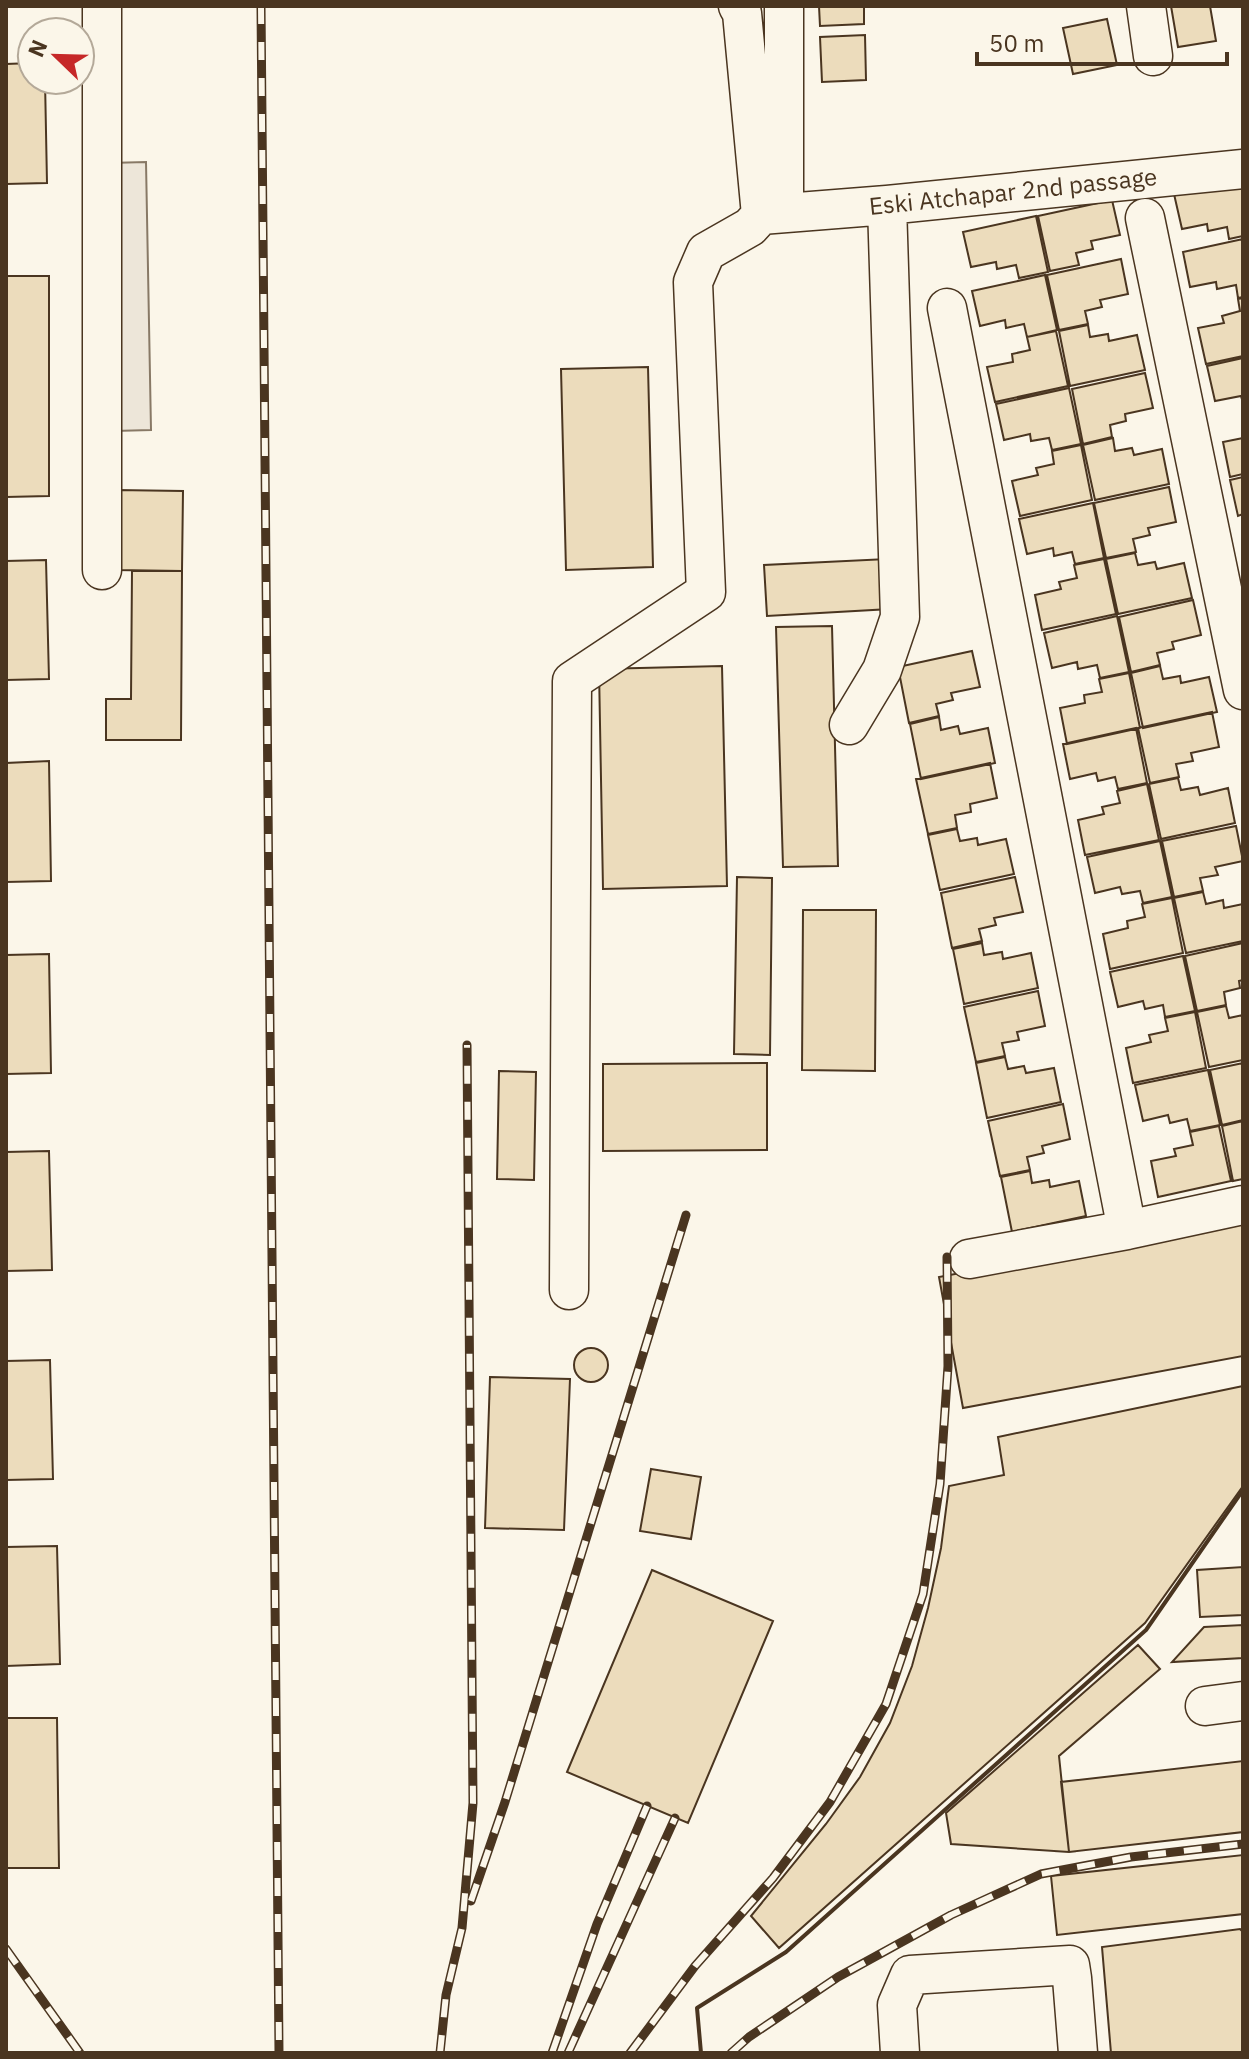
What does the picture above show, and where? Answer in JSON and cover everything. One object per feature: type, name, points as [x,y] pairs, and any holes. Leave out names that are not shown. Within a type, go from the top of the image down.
[{"type":"street","points":[[102,6],[102,570]]},
{"type":"street","points":[[738,6],[742,13],[772,214]]},
{"type":"street","points":[[772,214],[784,6]]},
{"type":"street","points":[[1146,6],[1153,56]]},
{"type":"street","name":"Eski Atchapar 2nd passage","points":[[772,214],[1243,169]]},
{"type":"street","points":[[849,725],[882,670],[900,617],[887,205]]},
{"type":"street","points":[[569,1290],[572,681],[706,592],[693,282],[706,252],[772,214]]},
{"type":"street","points":[[1145,218],[1243,690]]},
{"type":"street","points":[[947,308],[1127,1230]]},
{"type":"street","points":[[969,1259],[1243,1205]]},
{"type":"street","points":[[1205,1706],[1243,1701]]},
{"type":"street","points":[[900,2053],[897,2005],[910,1975],[1070,1965],[1078,2053]]},
{"type":"shaded area","points":[[146,162],[151,430],[114,431],[109,163]]},
{"type":"building","points":[[819,6],[864,6],[864,24],[820,26]]},
{"type":"building","points":[[1171,6],[1210,6],[1216,41],[1178,47]]},
{"type":"building","points":[[1107,19],[1117,65],[1073,74],[1063,28]]},
{"type":"building","points":[[865,35],[866,80],[822,82],[820,37]]},
{"type":"building","points":[[6,64],[16,64],[16,96],[45,96],[47,183],[6,184]]},
{"type":"building","points":[[1243,179],[1243,236],[1229,239],[1227,227],[1208,231],[1207,224],[1182,229],[1174,194]]},
{"type":"building","points":[[1112,200],[1120,235],[1091,241],[1093,249],[1076,253],[1079,265],[1050,271],[1038,216]]},
{"type":"building","points":[[1036,216],[1048,272],[1019,278],[1016,265],[997,269],[996,262],[971,267],[963,232]]},
{"type":"building","points":[[1243,239],[1243,297],[1238,298],[1236,285],[1217,289],[1216,282],[1190,287],[1183,252]]},
{"type":"building","points":[[1121,259],[1128,294],[1100,300],[1102,307],[1085,311],[1088,324],[1059,330],[1047,275]]},
{"type":"building","points":[[1045,275],[1057,330],[1027,337],[1024,324],[1006,328],[1005,320],[980,326],[972,291]]},
{"type":"building","points":[[6,276],[49,276],[49,496],[6,497]]},
{"type":"building","points":[[1243,298],[1243,356],[1206,364],[1198,328],[1224,323],[1222,316],[1240,311],[1238,299]]},
{"type":"building","points":[[1088,325],[1090,337],[1108,334],[1109,341],[1137,335],[1145,370],[1070,386],[1059,331]]},
{"type":"building","points":[[1056,331],[1068,386],[995,402],[987,367],[1013,362],[1012,354],[1030,350],[1027,337]]},
{"type":"building","points":[[1243,358],[1243,403],[1241,396],[1215,401],[1207,366]]},
{"type":"building","points":[[648,367],[653,567],[566,570],[561,369]]},
{"type":"building","points":[[1145,373],[1153,408],[1125,414],[1126,421],[1110,425],[1112,437],[1083,444],[1072,389]]},
{"type":"building","points":[[1069,388],[1081,444],[1052,450],[1049,438],[1031,441],[1030,434],[1004,440],[996,404]]},
{"type":"building","points":[[1113,438],[1115,451],[1132,448],[1134,455],[1162,449],[1169,484],[1095,500],[1083,445]]},
{"type":"building","points":[[1243,438],[1243,474],[1230,477],[1223,442]]},
{"type":"building","points":[[1081,445],[1092,500],[1020,516],[1012,481],[1038,475],[1036,468],[1054,464],[1052,451]]},
{"type":"building","points":[[1243,477],[1243,514],[1238,516],[1230,480]]},
{"type":"building","points":[[1169,487],[1176,522],[1148,528],[1150,535],[1133,539],[1136,552],[1106,558],[1094,503]]},
{"type":"building","points":[[116,490],[183,491],[182,571],[115,570]]},
{"type":"building","points":[[1093,503],[1104,558],[1075,564],[1072,552],[1054,556],[1053,548],[1027,554],[1019,519]]},
{"type":"building","points":[[1135,553],[1138,565],[1155,562],[1157,569],[1184,563],[1192,598],[1118,614],[1106,559]]},
{"type":"building","points":[[887,559],[890,609],[767,616],[764,565]]},
{"type":"building","points":[[1104,559],[1116,614],[1042,630],[1035,595],[1061,589],[1059,582],[1077,578],[1074,565]]},
{"type":"building","points":[[46,560],[49,679],[6,680],[6,561]]},
{"type":"building","points":[[132,571],[182,571],[181,740],[106,740],[106,699],[131,699]]},
{"type":"building","points":[[1193,600],[1201,635],[1172,642],[1174,649],[1157,653],[1160,665],[1131,672],[1119,617]]},
{"type":"building","points":[[1117,616],[1129,672],[1100,678],[1097,665],[1078,669],[1077,662],[1052,668],[1044,633]]},
{"type":"building","points":[[832,626],[838,866],[783,867],[776,627]]},
{"type":"building","points":[[972,651],[980,687],[951,693],[953,700],[936,704],[939,716],[909,723],[898,667]]},
{"type":"building","points":[[722,666],[727,886],[603,889],[599,669]]},
{"type":"building","points":[[1160,666],[1163,679],[1180,676],[1181,683],[1209,677],[1217,712],[1143,728],[1131,673]]},
{"type":"building","points":[[1129,673],[1140,728],[1067,744],[1060,708],[1085,703],[1084,695],[1102,692],[1099,679]]},
{"type":"building","points":[[1212,712],[1219,747],[1191,753],[1193,761],[1176,764],[1179,777],[1150,783],[1138,728]]},
{"type":"building","points":[[939,717],[941,730],[958,726],[960,734],[988,728],[995,763],[921,779],[910,724]]},
{"type":"building","points":[[1136,728],[1147,783],[1118,789],[1115,777],[1098,781],[1096,773],[1070,779],[1063,744]]},
{"type":"building","points":[[49,761],[51,881],[6,882],[6,763]]},
{"type":"building","points":[[990,763],[997,798],[970,804],[971,812],[955,815],[957,828],[928,834],[916,779]]},
{"type":"building","points":[[1178,778],[1181,790],[1198,787],[1200,795],[1228,788],[1235,823],[1161,839],[1149,784]]},
{"type":"building","points":[[1147,784],[1159,840],[1085,855],[1078,820],[1104,814],[1102,807],[1120,803],[1117,791]]},
{"type":"building","points":[[1236,826],[1243,861],[1215,867],[1218,875],[1200,878],[1203,891],[1174,897],[1162,841]]},
{"type":"building","points":[[957,829],[960,841],[977,838],[978,845],[1006,839],[1014,874],[940,890],[928,835]]},
{"type":"building","points":[[1160,841],[1172,897],[1143,903],[1140,891],[1122,894],[1120,887],[1095,893],[1087,857]]},
{"type":"building","points":[[737,877],[772,878],[770,1055],[734,1054]]},
{"type":"building","points":[[1015,877],[1023,912],[994,918],[996,925],[979,929],[982,941],[952,948],[941,893]]},
{"type":"building","points":[[1203,892],[1206,904],[1223,900],[1224,908],[1243,904],[1243,941],[1186,953],[1174,898]]},
{"type":"building","points":[[1172,898],[1183,953],[1110,969],[1103,934],[1128,928],[1127,921],[1145,917],[1142,904]]},
{"type":"building","points":[[803,910],[876,910],[875,1071],[802,1070]]},
{"type":"building","points":[[982,943],[984,955],[1002,952],[1003,959],[1031,953],[1038,988],[964,1004],[953,949]]},
{"type":"building","points":[[1243,943],[1243,980],[1239,981],[1240,988],[1224,992],[1226,1005],[1197,1011],[1185,956]]},
{"type":"building","points":[[49,954],[51,1073],[6,1074],[6,955]]},
{"type":"building","points":[[1183,956],[1195,1011],[1165,1017],[1163,1005],[1145,1009],[1143,1001],[1118,1007],[1110,972]]},
{"type":"building","points":[[1038,991],[1045,1026],[1017,1032],[1019,1040],[1002,1043],[1005,1056],[976,1062],[964,1007]]},
{"type":"building","points":[[1226,1006],[1229,1018],[1243,1015],[1243,1060],[1209,1067],[1197,1012]]},
{"type":"building","points":[[1195,1012],[1206,1068],[1133,1083],[1126,1048],[1151,1042],[1149,1035],[1168,1031],[1165,1018]]},
{"type":"building","points":[[1005,1057],[1008,1069],[1024,1066],[1026,1073],[1054,1068],[1061,1102],[987,1118],[976,1063]]},
{"type":"building","points":[[767,1063],[767,1150],[603,1151],[603,1064]]},
{"type":"building","points":[[1243,1063],[1243,1120],[1222,1125],[1210,1070]]},
{"type":"building","points":[[1208,1070],[1220,1125],[1190,1131],[1187,1119],[1170,1123],[1168,1115],[1143,1121],[1135,1085]]},
{"type":"building","points":[[499,1071],[536,1072],[534,1180],[497,1179]]},
{"type":"building","points":[[1063,1104],[1070,1139],[1042,1146],[1044,1153],[1027,1157],[1030,1170],[1000,1176],[988,1121]]},
{"type":"building","points":[[1243,1121],[1243,1179],[1233,1181],[1222,1126]]},
{"type":"building","points":[[1219,1126],[1231,1181],[1158,1197],[1151,1161],[1176,1156],[1174,1149],[1193,1145],[1190,1132]]},
{"type":"building","points":[[49,1151],[52,1270],[6,1271],[6,1152]]},
{"type":"building","points":[[1030,1171],[1032,1183],[1049,1180],[1050,1187],[1079,1181],[1086,1216],[1012,1232],[1001,1177]]},
{"type":"building","points":[[1243,1220],[1243,1356],[963,1408],[939,1277]]},
{"type":"building","points":[[591,1348],[603,1353],[608,1365],[603,1377],[591,1382],[579,1377],[574,1365],[579,1353]]},
{"type":"building","points":[[50,1360],[53,1479],[6,1480],[6,1361]]},
{"type":"building","points":[[490,1377],[570,1379],[564,1530],[485,1528]]},
{"type":"building","points":[[1243,1386],[1243,1486],[1145,1623],[779,1948],[751,1916],[860,1777],[890,1723],[912,1666],[928,1608],[941,1548],[949,1486],[1004,1475],[998,1437]]},
{"type":"building","points":[[651,1469],[701,1477],[691,1539],[640,1531]]},
{"type":"building","points":[[57,1546],[60,1664],[6,1666],[6,1547]]},
{"type":"building","points":[[1243,1567],[1243,1615],[1200,1617],[1197,1570]]},
{"type":"building","points":[[652,1570],[773,1621],[688,1823],[567,1772]]},
{"type":"building","points":[[1243,1625],[1243,1658],[1172,1662],[1204,1627]]},
{"type":"building","points":[[1138,1645],[1160,1669],[1059,1756],[1069,1852],[951,1844],[946,1813]]},
{"type":"building","points":[[6,1718],[57,1718],[59,1868],[6,1868]]},
{"type":"building","points":[[1243,1761],[1243,1832],[1069,1852],[1061,1782]]},
{"type":"building","points":[[1243,1855],[1243,1914],[1057,1935],[1051,1876]]},
{"type":"building","points":[[1240,1929],[1243,1932],[1243,2053],[1111,2053],[1102,1947]]},
{"type":"railway","points":[[261,6],[279,2053]]},
{"type":"railway","points":[[440,2053],[446,1995],[462,1928],[473,1803],[467,1045]]},
{"type":"railway","points":[[471,1901],[505,1802],[686,1215]]},
{"type":"railway","points":[[630,2053],[695,1966],[773,1878],[830,1802],[886,1704],[923,1594],[940,1484],[948,1366],[947,1257]]},
{"type":"railway","points":[[552,2053],[597,1924],[647,1806]]},
{"type":"railway","points":[[568,2053],[675,1818]]},
{"type":"railway","points":[[731,2053],[749,2037],[838,1977],[951,1915],[1041,1874],[1131,1857],[1243,1844]]},
{"type":"railway","points":[[6,1949],[80,2053]]},
{"type":"wall","points":[[701,2053],[697,2008],[786,1952],[1146,1630],[1243,1490]]}]
